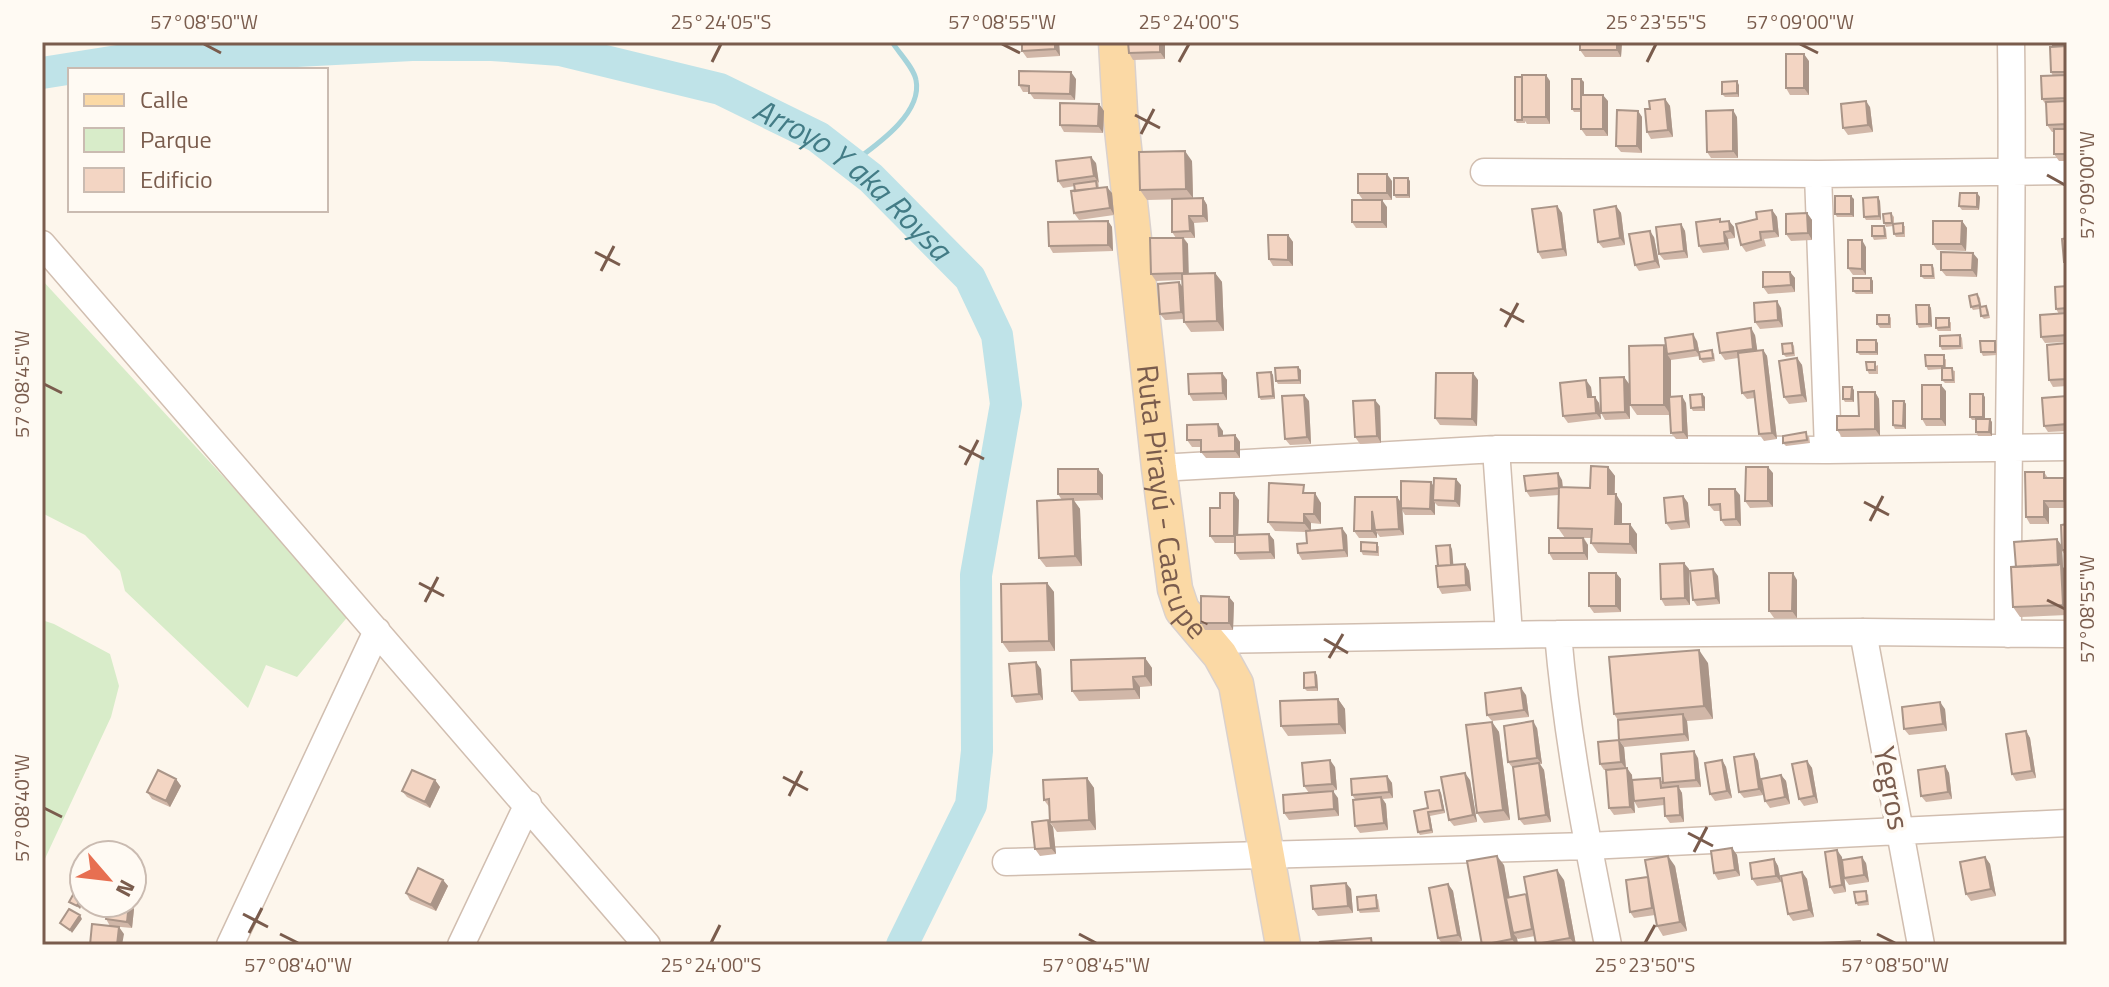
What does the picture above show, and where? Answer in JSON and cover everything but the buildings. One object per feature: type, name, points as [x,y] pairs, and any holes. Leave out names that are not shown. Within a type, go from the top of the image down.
[{"type":"main road","name":"Ruta Pirayú - Caacupé","points":[[1116,42],[1120,111],[1175,589],[1182,610],[1220,655],[1236,684],[1283,945]]},
{"type":"street","points":[[2008,634],[2007,448],[2013,171],[2011,42]]},
{"type":"street","points":[[1484,172],[1818,174],[2067,171]]},
{"type":"street","points":[[1818,174],[1828,450]]},
{"type":"street","points":[[48,255],[528,804],[647,945]]},
{"type":"street","points":[[1159,468],[1496,449],[2067,447]]},
{"type":"street","points":[[1496,449],[1509,634]]},
{"type":"street","points":[[230,945],[377,631]]},
{"type":"street","name":"Yegros","points":[[1863,632],[1921,945]]},
{"type":"street","points":[[1207,640],[1509,634],[2067,634]]},
{"type":"street","points":[[1558,634],[1563,693],[1608,945]]},
{"type":"street","points":[[461,945],[528,804]]},
{"type":"street","points":[[1006,862],[1588,846],[2067,823]]},
{"type":"green space","points":[[42,280],[350,614],[297,677],[266,665],[248,708],[125,591],[120,571],[85,535],[42,513]]},
{"type":"green space","points":[[42,620],[110,654],[119,686],[111,717],[42,865]]},
{"type":"waterway","points":[[852,163],[895,128],[905,117],[916,93],[915,75],[892,42]]},
{"type":"waterway","name":"Arroyo Y aka Roysa","points":[[74,68],[124,60],[412,45],[492,45],[560,50],[720,89],[818,137],[871,178],[970,278],[997,335],[1006,404],[976,575],[977,751],[971,805],[902,945]]},
{"type":"waterway","name":"Arroyo Y aka Roysa","points":[[42,73],[68,69]]}]
